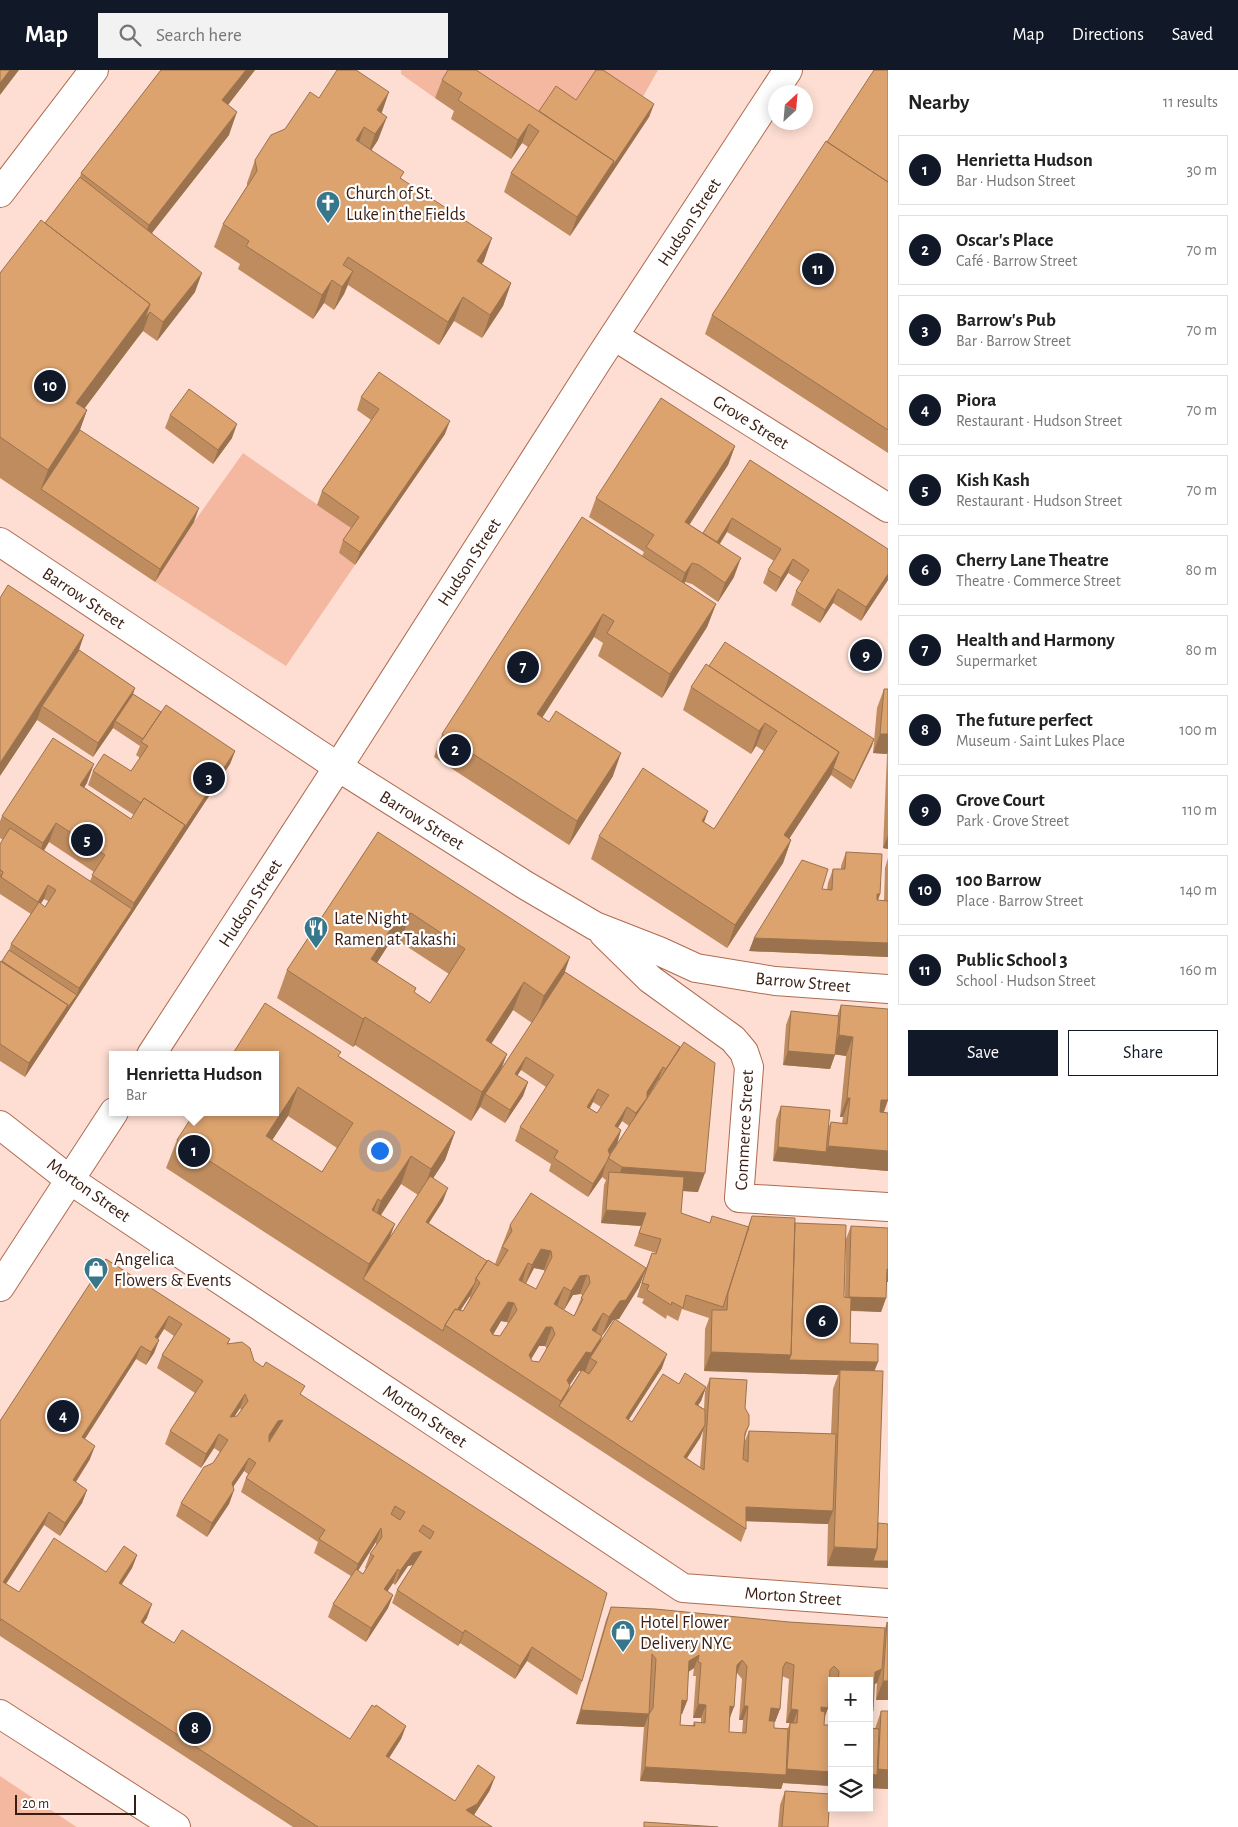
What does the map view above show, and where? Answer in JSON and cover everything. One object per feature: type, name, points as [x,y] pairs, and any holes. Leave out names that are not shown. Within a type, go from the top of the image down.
[{"type":"street","points":[[0,193],[94,70]]},
{"type":"street","name":"Hudson Street","points":[[154,1051],[614,336],[788,70]]},
{"type":"street","name":"Grove Street","points":[[614,336],[888,508]]},
{"type":"street","name":"Barrow Street","points":[[0,542],[338,767],[525,885],[595,926],[696,968],[774,981],[888,989]]},
{"type":"street","name":"Commerce Street","points":[[595,926],[650,980],[716,1025],[733,1039],[744,1052],[749,1068],[739,1198],[888,1207]]},
{"type":"street","points":[[0,1287],[111,1116]]},
{"type":"street","name":"Morton Street","points":[[0,1125],[70,1180],[684,1588],[888,1603]]},
{"type":"street","points":[[0,1714],[176,1827]]},
{"type":"shaded area","points":[[401,70],[658,70],[636,109],[571,113],[530,130],[450,77],[435,98],[401,74]]},
{"type":"shaded area","points":[[243,453],[354,530],[339,553],[355,565],[286,666],[155,582],[194,522]]},
{"type":"shaded area","points":[[0,1776],[75,1826],[77,1827],[0,1827]]},
{"type":"building","points":[[0,70],[10,70],[0,83]]},
{"type":"building","points":[[161,70],[246,70],[222,100],[237,112],[149,225],[81,173]]},
{"type":"building","name":"Church of St. Luke in the Fields","points":[[337,70],[356,70],[389,92],[377,110],[387,117],[375,134],[364,127],[356,140],[404,172],[400,178],[492,238],[477,261],[511,283],[490,315],[463,297],[448,322],[348,257],[343,265],[353,271],[342,287],[332,280],[322,295],[246,246],[249,241],[223,224],[257,171],[255,160],[271,135],[285,129],[310,92],[319,98]]},
{"type":"building","points":[[448,70],[476,70],[614,161],[577,217],[511,173],[539,131],[529,124],[518,140],[458,100],[462,93],[442,80]]},
{"type":"building","points":[[596,70],[603,70],[654,104],[612,167],[614,161],[539,111],[556,86],[576,100]]},
{"type":"building","points":[[874,70],[888,70],[888,182],[827,142]]},
{"type":"building","points":[[826,141],[888,182],[888,430],[712,315]]},
{"type":"building","points":[[80,177],[202,273],[163,322],[150,312],[145,318],[150,304],[45,223]]},
{"type":"building","points":[[41,220],[150,304],[76,403],[87,410],[48,470],[0,437],[0,273]]},
{"type":"building","points":[[379,372],[450,421],[360,552],[343,540],[359,517],[322,491],[379,409],[361,397]]},
{"type":"building","points":[[189,389],[237,424],[218,450],[170,415]]},
{"type":"building","points":[[661,398],[735,446],[685,522],[741,558],[725,583],[699,565],[692,563],[685,573],[646,547],[654,535],[596,498]]},
{"type":"building","points":[[80,430],[199,508],[160,569],[41,489]]},
{"type":"building","points":[[750,460],[888,549],[888,574],[866,607],[838,589],[825,610],[796,591],[809,570],[793,559],[781,578],[768,570],[781,549],[732,518],[717,542],[703,533]]},
{"type":"building","points":[[582,517],[716,604],[670,674],[607,633],[614,621],[603,614],[537,714],[549,722],[556,711],[621,753],[577,821],[442,734]]},
{"type":"building","points":[[8,585],[84,635],[0,763],[0,598]]},
{"type":"building","points":[[725,642],[874,739],[854,781],[833,768],[839,752],[709,666]]},
{"type":"building","points":[[79,650],[135,688],[98,743],[42,706]]},
{"type":"building","points":[[706,664],[839,752],[784,835],[791,840],[735,925],[599,836],[643,768],[708,811],[702,821],[714,829],[777,731],[765,723],[759,731],[691,687]]},
{"type":"building","points":[[884,689],[888,689],[888,734],[880,734]]},
{"type":"building","points":[[133,694],[161,712],[143,739],[115,721]]},
{"type":"building","points":[[166,705],[235,751],[183,830],[185,825],[144,798],[141,803],[93,771],[104,754],[131,771],[148,746],[141,742]]},
{"type":"building","points":[[53,738],[94,764],[80,785],[131,819],[144,798],[185,825],[134,903],[92,875],[105,855],[56,823],[43,843],[2,816]]},
{"type":"building","points":[[10,828],[132,909],[79,988],[11,944],[39,902],[45,907],[56,890],[48,885],[38,902],[1,877],[3,872],[0,870],[0,844]]},
{"type":"building","points":[[378,832],[570,957],[544,996],[524,982],[486,1040],[507,1054],[482,1092],[365,1017],[363,1019],[287,970]],"holes":[[[411,913],[465,949],[430,1003],[414,992],[416,988],[371,959],[398,918]]]},
{"type":"building","points":[[846,852],[882,854],[880,894],[877,894],[877,900],[888,901],[888,943],[754,938],[802,860],[828,869],[822,889],[832,890],[833,869],[845,869]]},
{"type":"building","points":[[9,950],[77,995],[65,1011],[68,1005],[2,961]]},
{"type":"building","points":[[0,961],[68,1005],[29,1063],[0,1044]]},
{"type":"building","points":[[565,972],[680,1047],[666,1069],[663,1067],[647,1092],[647,1098],[636,1113],[627,1107],[615,1126],[621,1130],[608,1150],[610,1155],[593,1184],[554,1158],[558,1151],[520,1127],[554,1075],[526,1057],[515,1074],[528,1082],[510,1110],[485,1094]],"holes":[[[598,1089],[609,1095],[597,1113],[587,1107]]]},
{"type":"building","points":[[265,1003],[341,1052],[338,1056],[455,1132],[431,1169],[411,1156],[381,1201],[378,1199],[372,1210],[395,1224],[369,1264],[177,1140],[192,1116],[279,1116],[279,1051],[235,1051]],"holes":[[[298,1087],[353,1123],[322,1172],[266,1136]]]},
{"type":"building","points":[[841,1005],[888,1009],[888,1100],[881,1100],[880,1112],[888,1113],[888,1151],[828,1146],[831,1122],[847,1124],[850,1098],[847,1098],[853,1037],[839,1035]]},
{"type":"building","points":[[791,1011],[839,1016],[835,1055],[788,1051]]},
{"type":"building","points":[[684,1042],[715,1063],[705,1173],[622,1167],[608,1158]]},
{"type":"building","points":[[781,1106],[830,1110],[826,1152],[778,1147]]},
{"type":"building","points":[[609,1172],[684,1177],[681,1213],[710,1223],[712,1216],[749,1227],[723,1307],[686,1295],[683,1308],[672,1302],[671,1305],[647,1290],[649,1285],[642,1283],[652,1253],[656,1254],[661,1239],[639,1233],[646,1213],[606,1210]]},
{"type":"building","points":[[430,1176],[448,1188],[426,1222],[487,1261],[457,1310],[455,1309],[443,1331],[363,1279]]},
{"type":"building","points":[[531,1193],[646,1268],[626,1300],[620,1301],[609,1317],[603,1313],[592,1330],[602,1336],[591,1353],[586,1352],[567,1380],[570,1386],[561,1401],[445,1325],[455,1309],[463,1311],[480,1283],[476,1278],[488,1260],[498,1266],[508,1250],[502,1247],[512,1231],[510,1225]],"holes":[[[541,1249],[551,1251],[552,1257],[536,1289],[519,1280],[528,1263],[532,1265]],[[580,1276],[589,1276],[590,1283],[581,1298],[583,1299],[574,1316],[554,1304],[564,1287],[571,1291]],[[508,1302],[514,1303],[517,1310],[500,1336],[493,1335],[490,1330]],[[546,1327],[552,1327],[555,1334],[539,1362],[532,1361],[529,1355]]]},
{"type":"building","points":[[752,1216],[795,1218],[791,1355],[711,1352],[712,1310],[727,1310],[728,1293]]},
{"type":"building","points":[[795,1223],[846,1225],[844,1297],[851,1298],[850,1343],[878,1344],[878,1362],[789,1360],[791,1355]]},
{"type":"building","points":[[851,1226],[888,1228],[886,1298],[849,1297]]},
{"type":"building","points":[[106,1259],[230,1339],[227,1344],[242,1342],[250,1348],[254,1361],[263,1367],[266,1362],[305,1386],[300,1394],[607,1593],[582,1681],[532,1647],[520,1666],[465,1630],[463,1633],[397,1590],[422,1551],[413,1553],[400,1571],[398,1569],[384,1589],[393,1595],[371,1628],[333,1604],[356,1569],[363,1574],[374,1556],[370,1554],[382,1537],[381,1528],[358,1564],[319,1539],[325,1530],[246,1478],[256,1463],[249,1458],[232,1483],[234,1490],[212,1523],[181,1503],[204,1467],[213,1463],[228,1440],[219,1434],[206,1454],[170,1431],[203,1381],[162,1355],[182,1324],[169,1316],[155,1337],[159,1340],[151,1352],[141,1346],[82,1437],[95,1446],[73,1480],[87,1490],[65,1523],[49,1512],[3,1582],[19,1592],[54,1538],[106,1572],[124,1546],[137,1555],[119,1583],[152,1604],[141,1622],[174,1643],[182,1630],[350,1739],[372,1705],[375,1707],[376,1705],[406,1726],[386,1756],[455,1801],[478,1765],[495,1777],[477,1804],[466,1810],[492,1827],[318,1827],[1,1619],[0,1621],[0,1421]],"holes":[[[245,1394],[248,1401],[237,1416],[230,1417]],[[283,1420],[269,1442],[269,1435],[278,1421]],[[395,1506],[405,1512],[400,1520],[391,1514]],[[423,1525],[434,1532],[430,1539],[419,1531]]]},
{"type":"building","points":[[615,1319],[667,1354],[626,1418],[632,1422],[663,1374],[679,1384],[685,1373],[706,1387],[695,1404],[705,1410],[705,1425],[684,1457],[704,1470],[710,1378],[747,1380],[745,1408],[749,1415],[749,1425],[745,1433],[743,1459],[748,1462],[749,1431],[836,1434],[833,1511],[746,1507],[746,1529],[559,1406],[582,1370],[589,1374],[597,1362],[590,1358]]},
{"type":"building","points":[[840,1370],[883,1371],[877,1549],[834,1547]]},
{"type":"building","points":[[878,1523],[888,1524],[888,1561],[873,1561],[877,1549]]},
{"type":"building","points":[[611,1607],[885,1628],[882,1669],[875,1672],[873,1711],[873,1677],[838,1677],[839,1671],[834,1666],[830,1670],[830,1677],[828,1677],[828,1708],[821,1707],[821,1711],[825,1712],[824,1725],[828,1725],[828,1772],[787,1769],[790,1723],[797,1723],[798,1710],[791,1709],[794,1665],[786,1662],[783,1667],[780,1709],[771,1708],[769,1721],[774,1721],[774,1728],[788,1729],[786,1775],[645,1767],[649,1714],[581,1710]],"holes":[[[652,1654],[656,1659],[653,1708],[649,1714]],[[699,1655],[698,1662],[701,1663],[698,1704],[706,1705],[705,1723],[694,1722],[695,1726],[680,1725],[682,1700],[687,1701],[689,1661]],[[742,1660],[747,1666],[744,1706],[748,1706],[746,1733],[729,1732],[730,1706],[734,1707],[737,1665]]]},
{"type":"building","points":[[887,1622],[888,1681],[883,1681]]},
{"type":"building","points":[[881,1711],[888,1711],[888,1770],[878,1769]]},
{"type":"building","points":[[873,1728],[879,1729],[877,1775],[873,1774]]},
{"type":"building","points":[[785,1791],[828,1794],[828,1827],[782,1827]]},
{"type":"building","points":[[644,1822],[718,1827],[644,1827]]},
{"type":"place","name":"Church of St. Luke in the Fields","points":[[328,224]]},
{"type":"place","name":"Public School 3","points":[[818,269]]},
{"type":"place","name":"100 Barrow","points":[[50,386]]},
{"type":"place","name":"Grove Court","points":[[866,655]]},
{"type":"place","name":"Health and Harmony","points":[[523,667]]},
{"type":"place","name":"Oscar's Place","points":[[455,750]]},
{"type":"place","name":"Barrow's Pub","points":[[209,778]]},
{"type":"place","name":"Kish Kash","points":[[87,840]]},
{"type":"place","name":"Late Night Ramen at Takashi","points":[[316,949]]},
{"type":"place","name":"Henrietta Hudson","points":[[194,1151]]},
{"type":"place","name":"Angelica Flowers & Events","points":[[96,1290]]},
{"type":"place","name":"Cherry Lane Theatre","points":[[822,1321]]},
{"type":"place","name":"Piora","points":[[63,1416]]},
{"type":"place","name":"Hotel Flower Delivery NYC","points":[[623,1653]]},
{"type":"place","name":"The future perfect","points":[[195,1728]]}]
